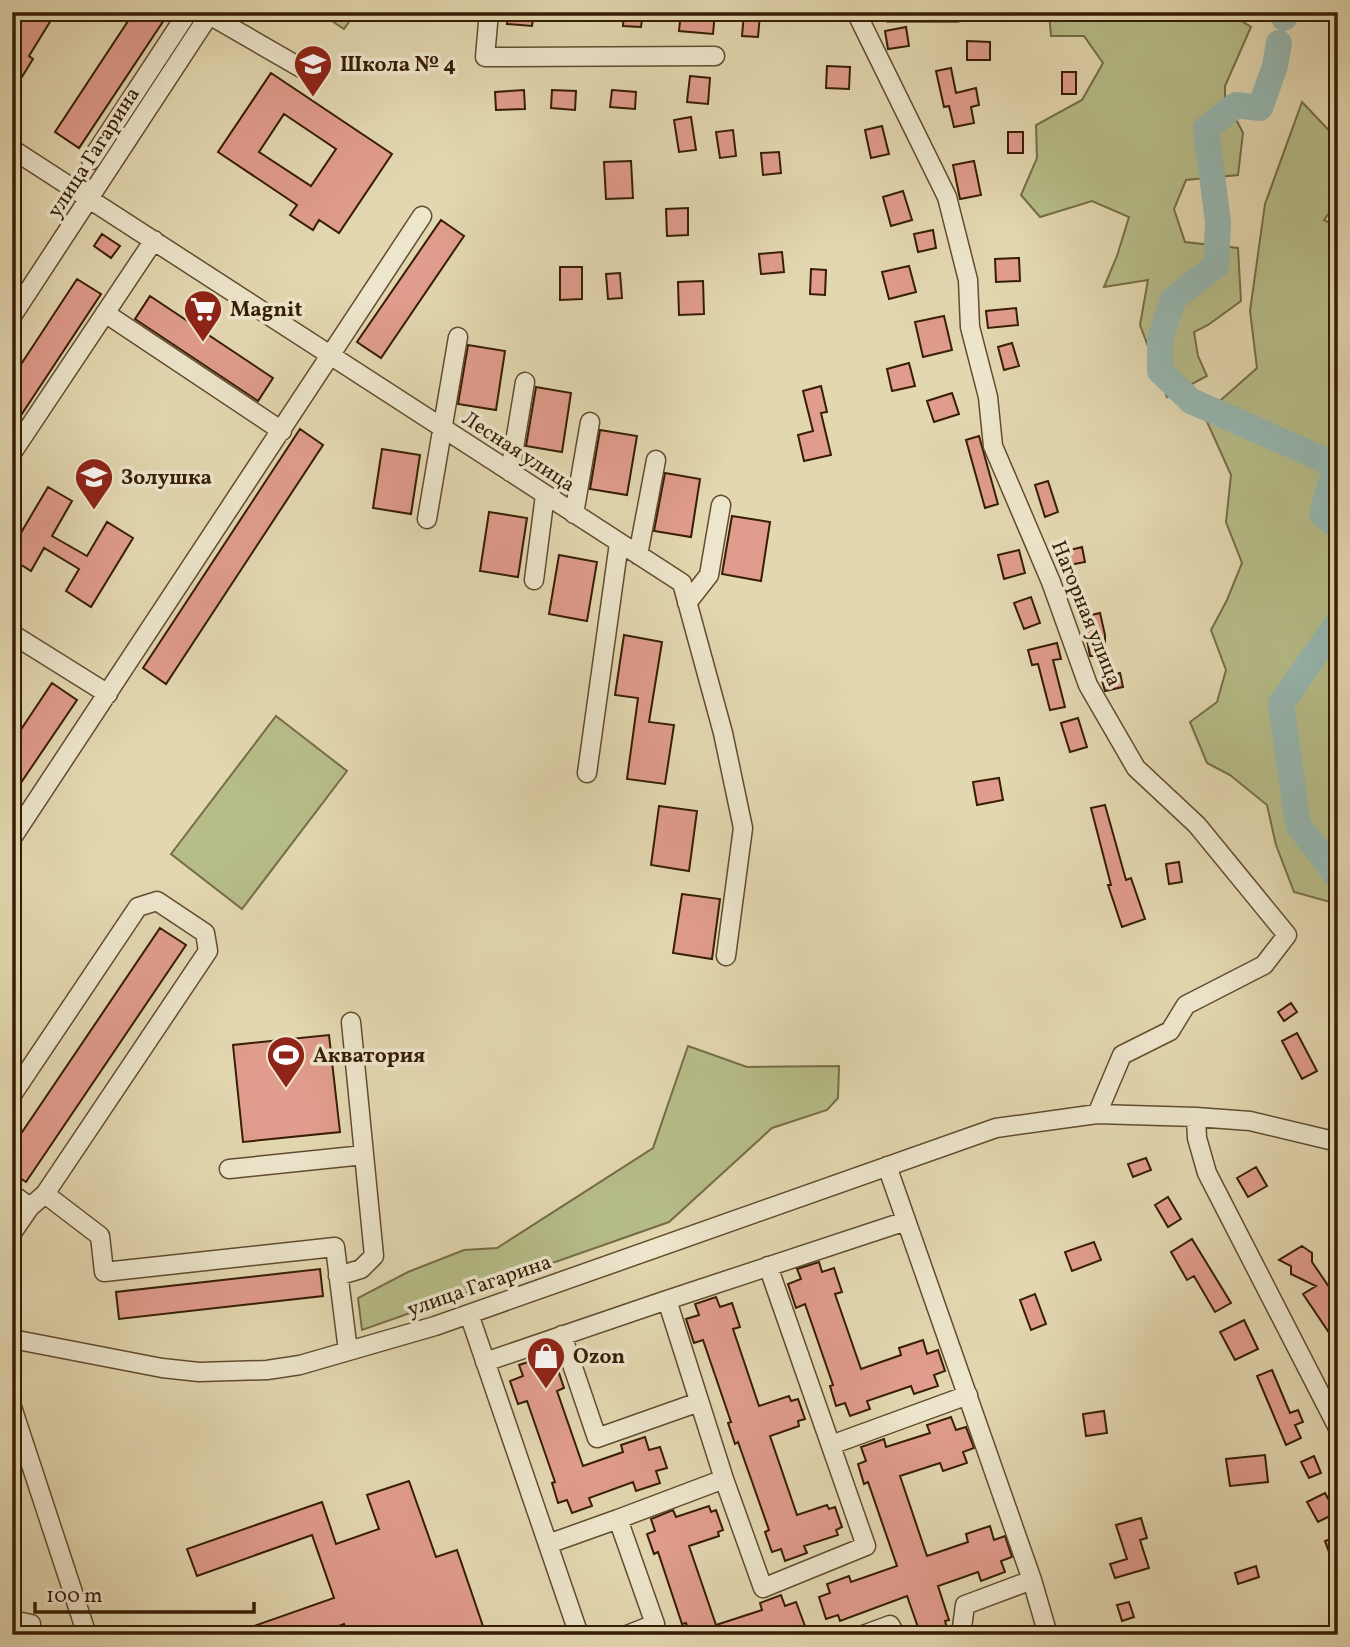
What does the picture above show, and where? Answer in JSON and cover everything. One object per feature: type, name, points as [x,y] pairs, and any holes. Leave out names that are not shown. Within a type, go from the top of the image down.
[{"type":"street","points":[[91,160],[188,12]]},
{"type":"street","points":[[489,12],[485,58],[715,56]]},
{"type":"street","name":"Нагорная улица","points":[[856,12],[947,197],[968,279],[970,327],[988,397],[993,446],[1052,582],[1088,685],[1136,768],[1197,825],[1287,935],[1264,965],[1186,1005],[1170,1031],[1122,1055],[1097,1114]]},
{"type":"street","points":[[208,13],[315,76]]},
{"type":"street","name":"улица Гагарина","points":[[12,316],[208,13]]},
{"type":"street","name":"Лесная улица","points":[[12,149],[682,583],[723,733],[743,828],[726,956]]},
{"type":"street","points":[[12,838],[422,216]]},
{"type":"street","points":[[12,453],[154,240]]},
{"type":"street","points":[[106,313],[282,431]]},
{"type":"street","points":[[427,519],[458,337]]},
{"type":"street","points":[[510,472],[525,382]]},
{"type":"street","points":[[574,514],[590,422]]},
{"type":"street","points":[[638,555],[656,460]]},
{"type":"street","points":[[534,580],[545,495]]},
{"type":"street","points":[[687,603],[709,575],[721,505]]},
{"type":"street","points":[[587,773],[619,543]]},
{"type":"street","points":[[12,634],[108,694]]},
{"type":"street","points":[[12,1096],[138,907],[157,901],[205,933],[208,951],[45,1194],[30,1207],[12,1233]]},
{"type":"street","points":[[338,1276],[361,1269],[374,1256],[351,1022]]},
{"type":"street","name":"улица Гагарина","points":[[12,1339],[131,1363],[199,1372],[267,1370],[300,1365],[469,1314],[996,1128],[1097,1114],[1196,1117],[1250,1121],[1338,1142]]},
{"type":"street","points":[[1196,1117],[1197,1138],[1207,1174],[1338,1428]]},
{"type":"street","points":[[229,1169],[364,1155]]},
{"type":"street","points":[[887,1166],[1032,1580],[1048,1635]]},
{"type":"street","points":[[12,1194],[30,1207]]},
{"type":"street","points":[[45,1194],[100,1236],[104,1272],[335,1247],[348,1351]]},
{"type":"street","points":[[485,1362],[906,1221]]},
{"type":"street","points":[[667,1300],[724,1479],[763,1588],[866,1546],[768,1266]]},
{"type":"street","points":[[469,1314],[579,1635]]},
{"type":"street","points":[[562,1335],[597,1438],[699,1402]]},
{"type":"street","points":[[831,1445],[968,1395]]},
{"type":"street","points":[[12,1407],[87,1635]]},
{"type":"street","points":[[548,1544],[724,1479]]},
{"type":"street","points":[[618,1520],[655,1624],[627,1635]]},
{"type":"street","points":[[961,1635],[965,1605],[1032,1580]]},
{"type":"street","points":[[12,1620],[31,1624]]},
{"type":"street","points":[[863,1635],[890,1625],[896,1635]]},
{"type":"green space","points":[[318,12],[356,12],[344,29]]},
{"type":"green space","points":[[880,12],[1004,12],[957,22],[887,22]]},
{"type":"green space","points":[[1049,12],[1227,12],[1251,27],[1225,86],[1225,97],[1243,133],[1238,175],[1186,180],[1174,209],[1185,242],[1238,248],[1241,301],[1194,332],[1198,356],[1207,376],[1167,397],[1140,325],[1148,280],[1104,287],[1129,217],[1092,201],[1040,217],[1021,195],[1037,158],[1036,125],[1082,100],[1103,63],[1084,36],[1051,36]]},
{"type":"green space","points":[[1302,102],[1338,140],[1338,200],[1324,220],[1338,227],[1338,909],[1334,903],[1294,892],[1276,845],[1267,805],[1230,775],[1207,763],[1190,722],[1217,702],[1226,670],[1211,630],[1242,563],[1226,522],[1231,475],[1204,415],[1257,368],[1250,311],[1265,204]]},
{"type":"green space","points":[[276,716],[347,771],[242,909],[171,854]]},
{"type":"green space","points":[[688,1046],[747,1067],[839,1066],[838,1098],[827,1110],[772,1128],[669,1222],[362,1330],[358,1298],[408,1272],[464,1250],[497,1248],[653,1148]]},
{"type":"building","points":[[23,12],[56,12],[29,56],[33,59],[12,93],[12,29]]},
{"type":"building","points":[[134,12],[158,12],[166,17],[79,148],[55,132]]},
{"type":"building","points":[[508,12],[534,12],[532,26],[507,24]]},
{"type":"building","points":[[624,12],[643,12],[641,27],[623,26]]},
{"type":"building","points":[[681,12],[715,12],[713,34],[679,31]]},
{"type":"building","points":[[744,13],[760,15],[758,37],[742,36]]},
{"type":"building","points":[[906,27],[909,46],[888,49],[885,31]]},
{"type":"building","points":[[967,41],[990,42],[990,60],[967,60]]},
{"type":"building","points":[[827,66],[850,67],[849,89],[826,88]]},
{"type":"building","points":[[951,68],[956,93],[976,88],[979,105],[971,107],[974,123],[954,127],[949,106],[944,107],[936,71]]},
{"type":"building","points":[[1062,72],[1076,72],[1076,94],[1062,94]]},
{"type":"building","points":[[271,73],[392,154],[339,233],[319,220],[313,230],[290,215],[297,205],[218,152]],"holes":[[[284,114],[336,149],[311,186],[259,152]]]},
{"type":"building","points":[[690,76],[710,78],[708,104],[687,102]]},
{"type":"building","points":[[524,90],[525,109],[496,110],[495,92]]},
{"type":"building","points":[[552,90],[576,91],[575,110],[551,108]]},
{"type":"building","points":[[612,90],[636,92],[635,109],[610,107]]},
{"type":"building","points":[[691,117],[696,150],[679,152],[674,120]]},
{"type":"building","points":[[882,126],[889,154],[871,158],[865,130]]},
{"type":"building","points":[[733,130],[736,156],[720,158],[716,132]]},
{"type":"building","points":[[1008,132],[1023,132],[1023,153],[1008,153]]},
{"type":"building","points":[[779,152],[781,173],[763,175],[761,153]]},
{"type":"building","points":[[631,161],[633,198],[606,199],[604,162]]},
{"type":"building","points":[[974,161],[981,195],[960,199],[953,165]]},
{"type":"building","points":[[903,191],[912,220],[891,226],[883,197]]},
{"type":"building","points":[[688,208],[688,235],[667,236],[666,209]]},
{"type":"building","points":[[441,220],[464,236],[381,358],[357,342]]},
{"type":"building","points":[[933,230],[936,248],[918,252],[914,234]]},
{"type":"building","points":[[102,234],[120,246],[111,258],[94,246]]},
{"type":"building","points":[[782,252],[784,272],[761,274],[759,254]]},
{"type":"building","points":[[1019,258],[1020,281],[996,282],[995,259]]},
{"type":"building","points":[[909,266],[916,292],[889,299],[882,272]]},
{"type":"building","points":[[560,267],[582,267],[582,299],[560,300]]},
{"type":"building","points":[[811,269],[826,270],[825,295],[810,294]]},
{"type":"building","points":[[620,273],[622,298],[608,299],[606,274]]},
{"type":"building","points":[[77,279],[101,294],[12,429],[12,378]]},
{"type":"building","points":[[703,281],[704,314],[679,315],[678,282]]},
{"type":"building","points":[[150,296],[273,378],[258,401],[135,319]]},
{"type":"building","points":[[1016,308],[1018,325],[988,328],[986,311]]},
{"type":"building","points":[[944,316],[952,350],[923,357],[915,322]]},
{"type":"building","points":[[1012,343],[1019,366],[1004,370],[998,347]]},
{"type":"building","points":[[468,345],[505,351],[496,410],[458,404]]},
{"type":"building","points":[[909,363],[915,386],[892,391],[887,369]]},
{"type":"building","points":[[821,386],[827,412],[821,413],[831,455],[804,461],[798,435],[813,431],[803,391]]},
{"type":"building","points":[[536,387],[571,393],[562,452],[526,446]]},
{"type":"building","points":[[952,393],[959,414],[934,422],[927,401]]},
{"type":"building","points":[[300,429],[323,445],[166,684],[143,668]]},
{"type":"building","points":[[600,430],[637,436],[627,495],[590,489]]},
{"type":"building","points":[[979,436],[998,504],[985,508],[966,440]]},
{"type":"building","points":[[382,449],[420,455],[411,514],[373,508]]},
{"type":"building","points":[[665,473],[700,479],[691,537],[654,531]]},
{"type":"building","points":[[1048,481],[1058,512],[1045,517],[1035,485]]},
{"type":"building","points":[[48,487],[72,501],[52,536],[87,556],[107,522],[133,538],[91,607],[66,591],[79,569],[44,548],[31,571],[12,559],[12,548]]},
{"type":"building","points":[[489,512],[527,518],[518,577],[480,571]]},
{"type":"building","points":[[732,516],[770,522],[761,581],[722,574]]},
{"type":"building","points":[[1082,547],[1085,562],[1069,565],[1066,551]]},
{"type":"building","points":[[1019,550],[1025,573],[1004,579],[998,555]]},
{"type":"building","points":[[559,555],[597,562],[587,621],[549,614]]},
{"type":"building","points":[[1031,597],[1040,623],[1024,629],[1014,603]]},
{"type":"building","points":[[1100,613],[1105,635],[1105,656],[1090,656],[1083,617]]},
{"type":"building","points":[[624,635],[662,642],[649,722],[674,725],[665,784],[627,779],[638,698],[615,695]]},
{"type":"building","points":[[1057,643],[1061,659],[1053,660],[1065,707],[1050,710],[1038,664],[1032,665],[1028,650]]},
{"type":"building","points":[[1120,673],[1123,687],[1105,691],[1101,677]]},
{"type":"building","points":[[52,683],[77,700],[12,796],[12,743]]},
{"type":"building","points":[[1078,718],[1087,747],[1070,752],[1061,723]]},
{"type":"building","points":[[999,778],[1003,800],[977,805],[973,782]]},
{"type":"building","points":[[1105,805],[1126,880],[1131,878],[1145,919],[1122,927],[1108,885],[1111,885],[1091,808]]},
{"type":"building","points":[[659,806],[697,811],[689,871],[651,865]]},
{"type":"building","points":[[1179,862],[1182,882],[1169,884],[1166,864]]},
{"type":"building","points":[[682,894],[720,899],[712,959],[673,953]]},
{"type":"building","points":[[160,928],[186,945],[26,1182],[12,1173],[12,1147]]},
{"type":"building","points":[[1291,1003],[1297,1012],[1284,1021],[1278,1012]]},
{"type":"building","points":[[1297,1033],[1317,1071],[1302,1079],[1282,1041]]},
{"type":"building","name":"Акватория","points":[[329,1035],[340,1132],[243,1142],[233,1045]]},
{"type":"building","points":[[1146,1158],[1151,1170],[1133,1177],[1128,1164]]},
{"type":"building","points":[[1256,1167],[1267,1186],[1248,1197],[1237,1178]]},
{"type":"building","points":[[1168,1197],[1181,1219],[1168,1227],[1155,1205]]},
{"type":"building","points":[[1192,1239],[1231,1303],[1215,1312],[1194,1276],[1187,1280],[1171,1252]]},
{"type":"building","points":[[1094,1242],[1101,1260],[1072,1271],[1065,1252]]},
{"type":"building","points":[[1302,1246],[1312,1253],[1312,1262],[1338,1300],[1338,1346],[1303,1294],[1316,1286],[1291,1274],[1291,1266],[1279,1260]]},
{"type":"building","points":[[819,1262],[822,1272],[834,1268],[842,1292],[835,1294],[861,1369],[901,1355],[899,1348],[923,1340],[927,1354],[938,1350],[945,1371],[934,1375],[938,1386],[914,1394],[911,1386],[867,1401],[870,1409],[850,1416],[845,1403],[836,1406],[830,1386],[833,1385],[805,1304],[796,1308],[788,1284],[801,1279],[797,1269]]},
{"type":"building","points":[[320,1269],[323,1296],[119,1319],[116,1292]]},
{"type":"building","points":[[1035,1294],[1046,1324],[1031,1330],[1020,1300]]},
{"type":"building","points":[[716,1297],[720,1307],[732,1303],[740,1327],[733,1329],[759,1406],[789,1396],[791,1401],[798,1399],[805,1419],[798,1421],[799,1426],[770,1436],[797,1515],[827,1505],[829,1509],[835,1507],[842,1527],[836,1530],[838,1535],[804,1546],[807,1553],[785,1561],[781,1549],[772,1552],[765,1532],[769,1530],[738,1442],[735,1444],[728,1423],[731,1422],[703,1340],[694,1343],[686,1319],[699,1315],[695,1304]]},
{"type":"building","points":[[1244,1320],[1258,1349],[1235,1360],[1220,1332]]},
{"type":"building","points":[[541,1358],[544,1368],[556,1364],[564,1388],[557,1391],[583,1466],[623,1452],[621,1445],[645,1437],[649,1450],[660,1447],[667,1468],[656,1471],[660,1483],[636,1491],[633,1482],[589,1498],[592,1506],[572,1513],[567,1500],[558,1503],[552,1483],[555,1482],[527,1401],[518,1404],[510,1381],[523,1376],[519,1365]]},
{"type":"building","points":[[1272,1370],[1290,1413],[1298,1410],[1303,1422],[1295,1425],[1301,1438],[1286,1445],[1257,1376]]},
{"type":"building","points":[[1104,1411],[1107,1433],[1086,1436],[1083,1414]]},
{"type":"building","points":[[951,1417],[956,1430],[966,1427],[974,1448],[963,1452],[967,1463],[943,1471],[940,1463],[900,1476],[927,1556],[968,1542],[966,1534],[990,1526],[994,1540],[1005,1536],[1012,1557],[1001,1561],[1005,1572],[981,1581],[978,1572],[938,1586],[949,1620],[945,1621],[947,1628],[927,1635],[924,1635],[922,1629],[919,1630],[907,1596],[840,1621],[838,1615],[826,1619],[819,1597],[830,1593],[827,1584],[849,1576],[851,1582],[897,1566],[868,1482],[864,1484],[858,1464],[866,1461],[861,1447],[884,1439],[886,1447],[930,1433],[927,1425]]},
{"type":"building","points":[[1265,1455],[1268,1482],[1230,1486],[1226,1459]]},
{"type":"building","points":[[1314,1456],[1321,1473],[1309,1478],[1301,1462]]},
{"type":"building","points":[[409,1481],[436,1557],[457,1550],[486,1635],[347,1635],[344,1624],[313,1635],[235,1635],[234,1633],[334,1598],[312,1535],[197,1576],[187,1549],[322,1502],[336,1544],[379,1529],[367,1495]]},
{"type":"building","points":[[1325,1493],[1336,1513],[1318,1522],[1307,1502]]},
{"type":"building","points":[[709,1506],[711,1512],[716,1510],[723,1530],[718,1532],[719,1536],[689,1546],[716,1625],[762,1610],[760,1603],[781,1595],[785,1606],[796,1602],[805,1626],[792,1630],[793,1635],[690,1635],[686,1623],[682,1624],[658,1552],[654,1554],[647,1534],[655,1531],[651,1519],[673,1510],[676,1517]]},
{"type":"building","points":[[1141,1518],[1147,1538],[1140,1540],[1149,1568],[1115,1578],[1110,1564],[1127,1559],[1116,1525]]},
{"type":"building","points":[[1338,1536],[1338,1573],[1337,1573],[1325,1541]]},
{"type":"building","points":[[1256,1566],[1259,1577],[1238,1584],[1235,1573]]},
{"type":"building","points":[[1129,1602],[1134,1617],[1122,1621],[1117,1605]]},
{"type":"waterway","points":[[1284,18],[1285,12]]},
{"type":"waterway","points":[[1279,43],[1275,66],[1260,108],[1236,105],[1206,129],[1218,222],[1216,266],[1173,299],[1160,339],[1160,371],[1191,401],[1336,465],[1322,514],[1338,527]]},
{"type":"waterway","points":[[1338,622],[1281,704],[1298,825],[1338,877]]},
{"type":"place","name":"Школа № 4","points":[[313,98]]},
{"type":"place","name":"Magnit","points":[[203,343]]},
{"type":"place","name":"Золушка","points":[[94,511]]},
{"type":"place","name":"Акватория","points":[[286,1089]]},
{"type":"place","name":"Ozon","points":[[546,1390]]}]
